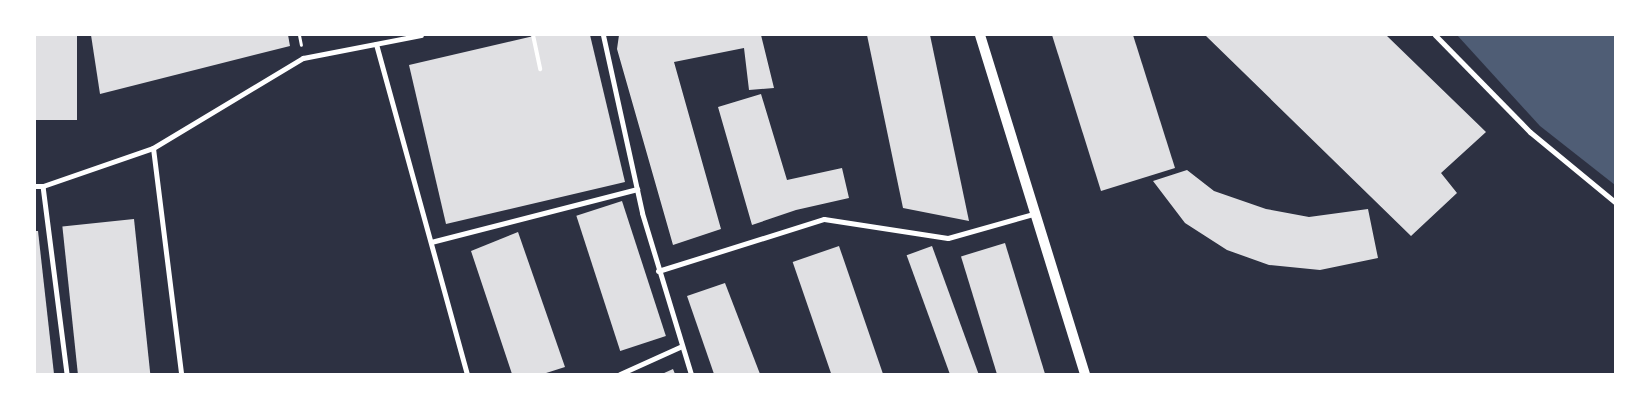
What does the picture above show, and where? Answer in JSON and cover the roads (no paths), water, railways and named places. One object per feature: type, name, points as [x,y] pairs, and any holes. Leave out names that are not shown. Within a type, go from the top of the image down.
[{"type":"main road","points":[[980,35],[1033,214],[1085,374]]},
{"type":"street","points":[[35,186],[43,186],[153,148],[302,58],[422,35]]},
{"type":"street","points":[[603,35],[637,189],[658,272],[691,374]]},
{"type":"street","points":[[1435,35],[1530,132],[1615,202]]},
{"type":"street","points":[[376,44],[467,374]]},
{"type":"street","points":[[153,148],[181,374]]},
{"type":"street","points":[[43,186],[67,374]]},
{"type":"street","points":[[430,242],[637,189]]},
{"type":"street","points":[[658,272],[824,219],[948,238],[1033,214]]},
{"type":"street","points":[[620,374],[682,346]]},
{"type":"lane","points":[[532,35],[540,69]]},
{"type":"water","points":[[1457,35],[1615,35],[1615,185],[1540,126]]}]
